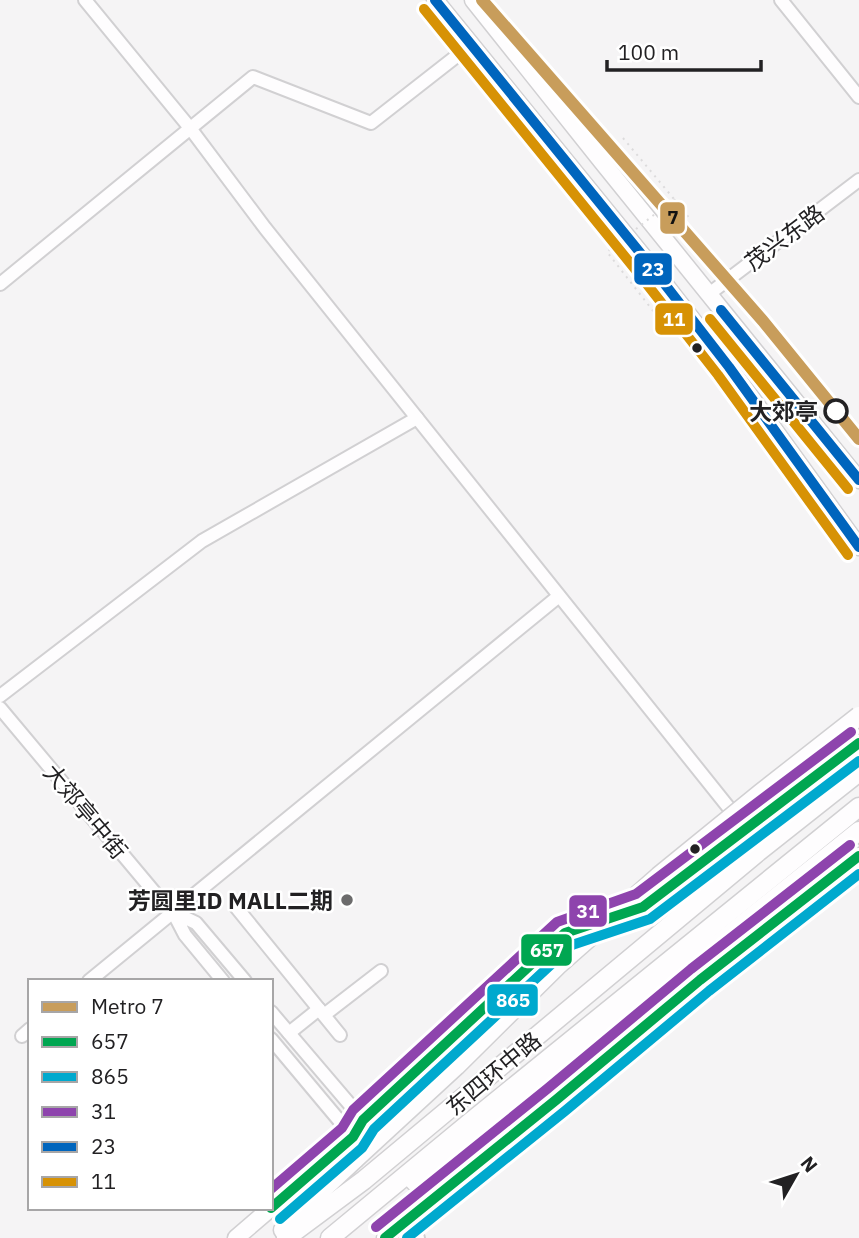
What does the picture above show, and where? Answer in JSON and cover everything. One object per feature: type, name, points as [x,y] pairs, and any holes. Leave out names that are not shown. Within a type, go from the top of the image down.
[{"type":"highway","points":[[275,1238],[557,966],[659,876],[859,716]]},
{"type":"highway","name":"东四环中路","points":[[286,1238],[364,1180],[758,852],[859,772]]},
{"type":"highway","name":"东四环中路","points":[[330,1238],[859,807]]},
{"type":"highway","points":[[349,1222],[437,1166],[859,831]]},
{"type":"main road","points":[[435,0],[646,260],[729,367],[859,547]]},
{"type":"main road","points":[[473,0],[859,480]]},
{"type":"main road","points":[[273,1206],[354,1137],[363,1120],[565,933],[643,907],[859,743]]},
{"type":"main road","points":[[385,1238],[700,980],[859,856]]},
{"type":"main road","points":[[236,1238],[269,1210]]},
{"type":"street","points":[[85,0],[190,128],[265,228],[745,828]]},
{"type":"street","points":[[781,0],[859,97]]},
{"type":"street","points":[[0,284],[253,77],[371,123],[472,44]]},
{"type":"street","name":"茂兴东路","points":[[709,295],[859,180]]},
{"type":"street","points":[[0,696],[202,541],[417,418]]},
{"type":"street","points":[[91,979],[559,596]]},
{"type":"street","name":"大郊亭中街","points":[[0,708],[165,905],[196,923],[243,979]]},
{"type":"street","points":[[236,907],[340,1035]]},
{"type":"street","name":"大郊亭中街","points":[[173,912],[185,935],[221,979]]},
{"type":"street","points":[[289,1033],[381,971]]},
{"type":"street","points":[[273,1014],[363,1120]]},
{"type":"street","points":[[273,1041],[354,1137]]},
{"type":"street","points":[[405,1223],[418,1238]]},
{"type":"path","points":[[623,138],[690,219]]},
{"type":"path","points":[[654,312],[607,252],[674,199]]},
{"type":"path","points":[[662,209],[678,230]]},
{"type":"metro line","name":"7","points":[[482,0],[763,321],[859,439]]},
{"type":"transit line","name":"23","points":[[435,0],[646,260],[729,367],[859,547]]},
{"type":"transit line","name":"11","points":[[424,9],[718,375],[848,555]]},
{"type":"transit line","name":"23","points":[[721,310],[859,480]]},
{"type":"transit line","name":"11","points":[[710,319],[848,489]]},
{"type":"transit line","name":"31","points":[[273,1187],[342,1128],[353,1110],[557,922],[636,894],[851,732]]},
{"type":"transit line","name":"657","points":[[273,1206],[353,1137],[363,1120],[565,933],[643,907],[859,743]]},
{"type":"transit line","name":"865","points":[[280,1219],[362,1148],[374,1129],[572,945],[650,919],[859,761]]},
{"type":"transit line","name":"31","points":[[376,1227],[691,969],[850,845]]},
{"type":"transit line","name":"657","points":[[385,1238],[700,980],[859,856]]},
{"type":"transit line","name":"865","points":[[407,1238],[709,991],[859,874]]},
{"type":"place","name":"大郊亭","points":[[836,411]]},
{"type":"place","name":"芳圆里ID MALL二期","points":[[347,900]]}]
